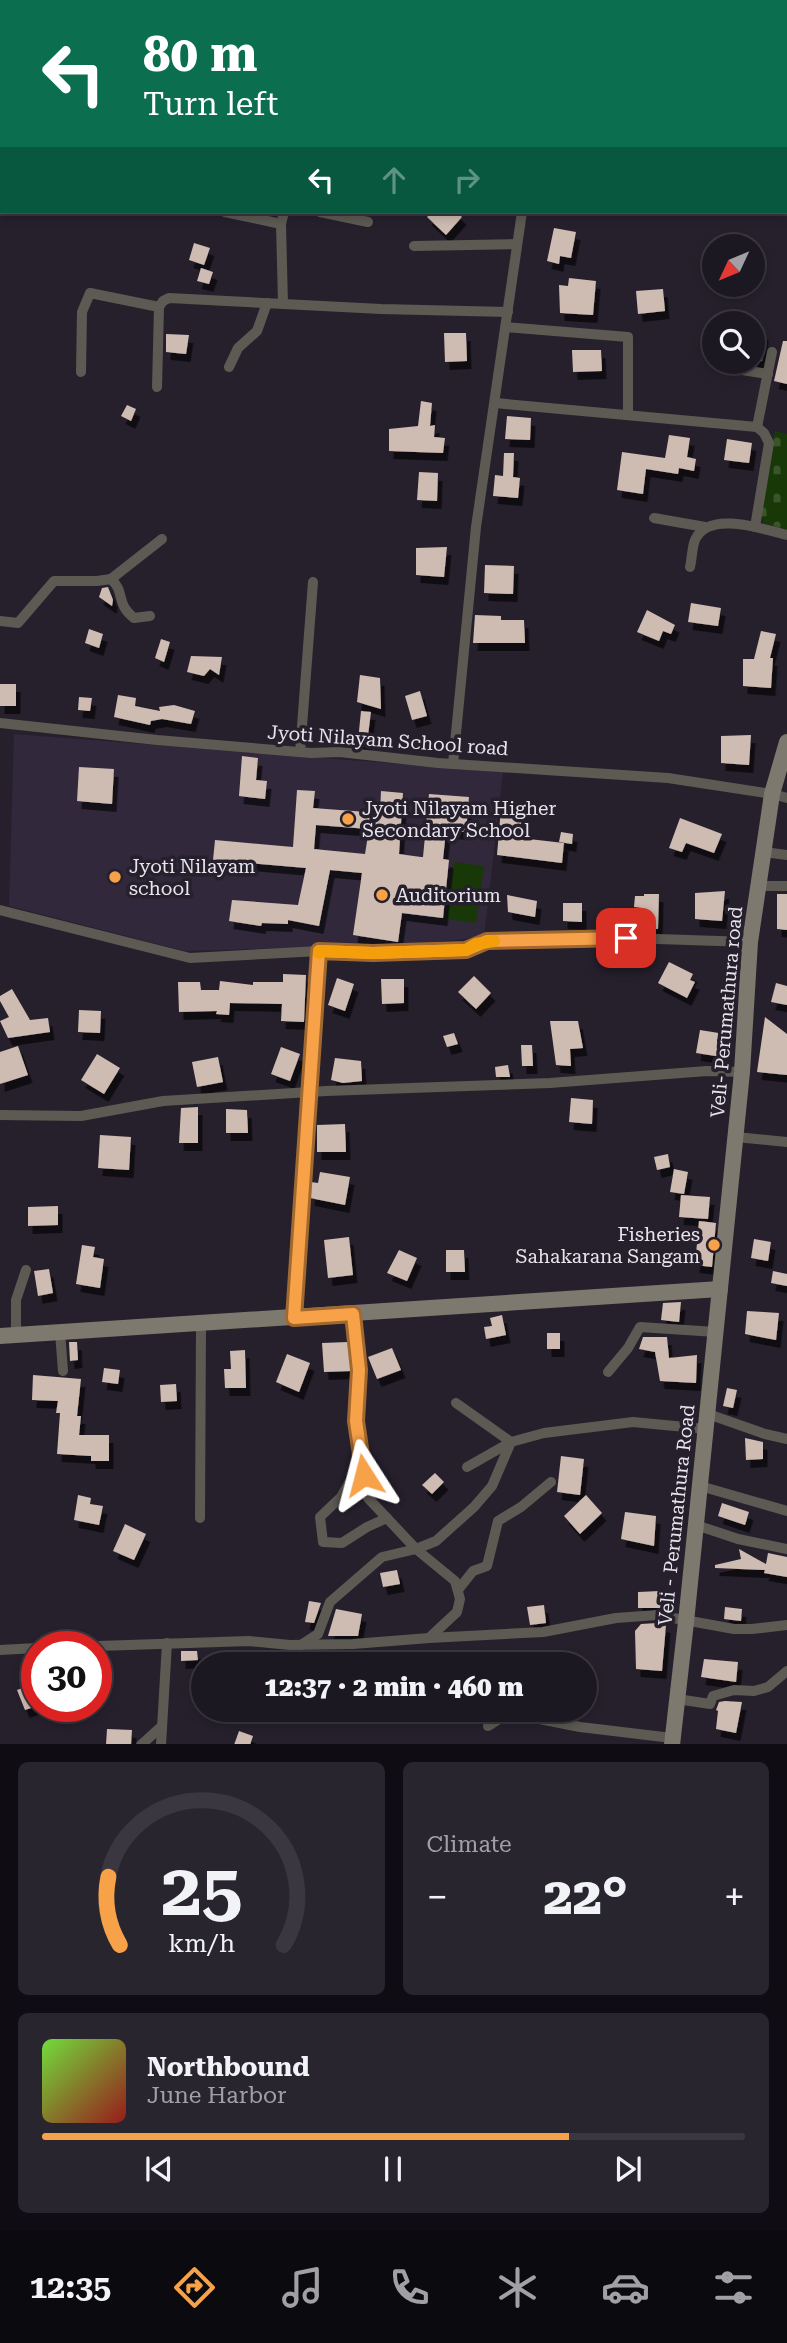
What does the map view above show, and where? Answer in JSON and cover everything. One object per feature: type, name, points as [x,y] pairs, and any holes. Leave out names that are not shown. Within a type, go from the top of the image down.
[{"type":"main road","name":"Veli- Perumathura road","points":[[720,1289],[742,1072],[750,942],[764,852],[780,796],[787,742]]},
{"type":"main road","points":[[8,1336],[720,1289]]},
{"type":"main road","name":"Veli - Perumathura Road","points":[[672,1741],[687,1622],[720,1289]]},
{"type":"street","points":[[234,214],[281,225]]},
{"type":"street","points":[[283,303],[281,225],[284,214]]},
{"type":"street","points":[[330,214],[368,222]]},
{"type":"street","points":[[453,764],[476,527],[522,214]]},
{"type":"street","points":[[414,246],[517,244]]},
{"type":"street","points":[[81,372],[82,312],[90,293],[159,307]]},
{"type":"street","points":[[157,387],[159,307],[163,301],[178,297],[381,309],[508,312]]},
{"type":"street","points":[[229,367],[238,348],[257,331],[267,303]]},
{"type":"street","points":[[506,327],[628,337],[628,415]]},
{"type":"street","points":[[757,427],[772,352]]},
{"type":"street","points":[[495,403],[757,427],[769,443],[755,527]]},
{"type":"street","points":[[654,518],[705,527],[716,523],[755,527],[787,535]]},
{"type":"street","points":[[690,567],[695,540],[705,527]]},
{"type":"street","points":[[0,621],[18,623],[54,580],[111,579],[162,539]]},
{"type":"street","points":[[111,579],[118,586],[123,609],[134,618],[150,616]]},
{"type":"street","points":[[300,752],[313,582]]},
{"type":"street","name":"Jyoti Nilayam School road","points":[[0,723],[300,752],[340,752],[453,764],[668,778],[780,796]]},
{"type":"street","points":[[764,852],[787,855]]},
{"type":"street","points":[[759,886],[787,886]]},
{"type":"street","points":[[0,910],[190,958],[319,951],[373,953],[466,950],[487,941],[626,938],[750,942]]},
{"type":"street","points":[[294,1318],[319,951]]},
{"type":"street","points":[[0,1115],[81,1116],[163,1101],[742,1072]]},
{"type":"street","points":[[736,1137],[787,1142]]},
{"type":"street","points":[[8,1336],[26,1270]]},
{"type":"street","points":[[353,1314],[359,1370],[356,1421],[368,1498],[416,1549],[455,1581],[460,1598],[457,1612],[429,1638]]},
{"type":"street","points":[[200,1518],[201,1324]]},
{"type":"street","points":[[608,1371],[628,1348],[640,1326],[716,1332]]},
{"type":"street","points":[[60,1332],[63,1371]]},
{"type":"street","points":[[456,1403],[512,1442]]},
{"type":"street","points":[[467,1467],[512,1442],[544,1433],[633,1422],[707,1421],[787,1439]]},
{"type":"street","points":[[301,1645],[318,1634],[330,1602],[354,1579],[382,1557],[436,1541],[474,1507],[492,1486],[512,1442]]},
{"type":"street","points":[[364,1475],[353,1476],[341,1497],[320,1517],[323,1542],[342,1544],[387,1518]]},
{"type":"street","points":[[458,1590],[473,1571],[487,1566],[498,1521],[521,1507],[551,1482]]},
{"type":"street","points":[[700,1486],[787,1510]]},
{"type":"street","points":[[696,1525],[738,1539],[787,1549]]},
{"type":"street","points":[[112,1645],[249,1642],[353,1644],[543,1632],[616,1618],[657,1615],[687,1622],[752,1629],[787,1625]]},
{"type":"street","points":[[161,1744],[166,1643]]},
{"type":"street","points":[[0,1650],[21,1649]]},
{"type":"street","points":[[677,1699],[710,1704],[713,1696],[734,1690],[754,1691],[768,1687],[787,1671]]},
{"type":"street","points":[[488,1726],[509,1713],[672,1741]]},
{"type":"street","points":[[142,1744],[162,1726]]},
{"type":"shaded area","points":[[14,734],[503,772],[484,937],[405,945],[185,951],[9,906]]},
{"type":"green space","points":[[775,431],[787,434],[787,529],[764,524],[761,512]]},
{"type":"green space","points":[[454,862],[484,866],[476,923],[446,919]]},
{"type":"building","points":[[430,214],[459,214],[462,217],[446,235],[427,217]]},
{"type":"building","points":[[554,228],[576,232],[571,258],[560,256],[559,264],[547,261]]},
{"type":"building","points":[[194,243],[210,248],[204,265],[189,260]]},
{"type":"building","points":[[201,268],[213,272],[209,284],[197,281]]},
{"type":"building","points":[[569,278],[596,281],[593,315],[560,313],[559,285],[568,286]]},
{"type":"building","points":[[663,289],[665,311],[638,314],[636,291]]},
{"type":"building","points":[[444,333],[466,333],[467,361],[445,362]]},
{"type":"building","points":[[166,334],[189,335],[186,354],[166,352]]},
{"type":"building","points":[[783,341],[787,341],[787,384],[774,381]]},
{"type":"building","points":[[572,350],[601,350],[602,371],[573,372]]},
{"type":"building","points":[[421,401],[432,403],[430,426],[435,425],[434,437],[445,438],[443,453],[389,451],[389,429],[418,426]]},
{"type":"building","points":[[127,405],[136,409],[131,421],[121,416]]},
{"type":"building","points":[[507,416],[531,418],[530,440],[505,439]]},
{"type":"building","points":[[669,435],[690,438],[687,457],[696,459],[694,471],[679,468],[678,474],[646,469],[643,494],[617,490],[622,452],[665,458]]},
{"type":"building","points":[[727,439],[752,443],[749,463],[724,460]]},
{"type":"building","points":[[504,453],[514,453],[513,477],[520,478],[518,498],[493,496],[495,475],[503,476]]},
{"type":"building","points":[[419,472],[438,473],[437,501],[417,500]]},
{"type":"building","points":[[447,547],[444,577],[416,575],[416,548]]},
{"type":"building","points":[[485,565],[514,566],[513,594],[484,593]]},
{"type":"building","points":[[108,587],[113,600],[112,606],[99,597],[102,588]]},
{"type":"building","points":[[691,603],[721,608],[718,626],[688,622]]},
{"type":"building","points":[[647,610],[675,625],[671,634],[663,631],[659,641],[637,632]]},
{"type":"building","points":[[475,615],[501,616],[501,620],[524,620],[525,643],[473,643]]},
{"type":"building","points":[[89,629],[103,634],[99,648],[85,643]]},
{"type":"building","points":[[761,631],[776,634],[770,658],[773,658],[771,688],[743,686],[743,659],[754,659]]},
{"type":"building","points":[[161,639],[170,642],[164,662],[155,658]]},
{"type":"building","points":[[191,656],[222,657],[219,675],[210,669],[204,676],[187,672]]},
{"type":"building","points":[[360,675],[380,678],[381,709],[357,702]]},
{"type":"building","points":[[0,684],[16,684],[16,706],[0,706]]},
{"type":"building","points":[[420,691],[427,716],[412,720],[405,696]]},
{"type":"building","points":[[118,695],[136,698],[135,706],[160,711],[159,707],[174,705],[195,711],[191,724],[162,719],[151,721],[150,725],[114,717]]},
{"type":"building","points":[[79,697],[92,698],[90,711],[78,710]]},
{"type":"building","points":[[361,711],[371,712],[367,743],[358,741]]},
{"type":"building","points":[[751,735],[749,765],[721,763],[721,736]]},
{"type":"building","points":[[242,756],[258,758],[256,780],[267,781],[265,799],[239,796]]},
{"type":"building","points":[[79,767],[114,769],[112,804],[77,801]]},
{"type":"building","points":[[297,790],[315,791],[313,808],[380,813],[381,791],[403,793],[399,854],[421,857],[429,794],[469,797],[466,832],[446,831],[443,859],[449,860],[443,918],[402,913],[398,942],[353,935],[362,873],[330,870],[319,926],[288,920],[288,924],[262,923],[261,926],[229,921],[232,900],[298,905],[306,868],[213,860],[215,840],[293,847]],"holes":[[[316,825],[369,829],[365,854],[314,849]]]},
{"type":"building","points":[[501,808],[522,813],[520,838],[564,843],[562,863],[497,855]]},
{"type":"building","points":[[680,818],[722,834],[714,853],[686,843],[682,852],[669,848]]},
{"type":"building","points":[[561,832],[573,834],[572,844],[559,842]]},
{"type":"building","points":[[725,891],[722,921],[695,919],[695,893]]},
{"type":"building","points":[[659,894],[658,929],[642,928],[643,908],[634,907],[635,896]]},
{"type":"building","points":[[777,894],[787,894],[787,930],[777,929]]},
{"type":"building","points":[[507,895],[537,901],[535,917],[508,912]]},
{"type":"building","points":[[563,903],[582,903],[582,922],[563,921]]},
{"type":"building","points":[[669,962],[693,974],[690,980],[695,982],[687,998],[658,983]]},
{"type":"building","points":[[283,974],[306,975],[304,1022],[281,1021],[282,1004],[230,1003],[229,1015],[216,1014],[217,1011],[179,1012],[178,982],[200,982],[201,990],[219,990],[220,981],[253,985],[253,982],[283,982]]},
{"type":"building","points":[[474,976],[491,993],[476,1009],[458,992]]},
{"type":"building","points":[[337,978],[354,984],[345,1011],[328,1005]]},
{"type":"building","points":[[381,979],[404,979],[404,1003],[382,1004]]},
{"type":"building","points":[[776,983],[787,986],[787,1005],[771,1002]]},
{"type":"building","points":[[12,989],[30,1020],[48,1018],[50,1032],[8,1038],[0,1021],[9,1017],[0,996]]},
{"type":"building","points":[[79,1010],[101,1011],[100,1033],[78,1032]]},
{"type":"building","points":[[765,1017],[787,1034],[787,1075],[757,1072]]},
{"type":"building","points":[[550,1021],[578,1021],[583,1048],[570,1049],[571,1066],[556,1065]]},
{"type":"building","points":[[700,1030],[725,1034],[722,1057],[696,1053]]},
{"type":"building","points":[[454,1033],[458,1044],[447,1047],[443,1036]]},
{"type":"building","points":[[521,1045],[532,1045],[533,1066],[522,1066]]},
{"type":"building","points":[[18,1046],[28,1075],[0,1084],[0,1052]]},
{"type":"building","points":[[281,1047],[300,1054],[290,1081],[271,1074]]},
{"type":"building","points":[[97,1054],[120,1068],[104,1094],[81,1080]]},
{"type":"building","points":[[218,1057],[223,1082],[197,1087],[192,1062]]},
{"type":"building","points":[[335,1058],[361,1061],[362,1081],[343,1083],[331,1080]]},
{"type":"building","points":[[508,1065],[510,1077],[496,1077],[495,1067]]},
{"type":"building","points":[[571,1098],[593,1100],[592,1124],[569,1122]]},
{"type":"building","points":[[198,1107],[198,1143],[179,1143],[181,1108]]},
{"type":"building","points":[[226,1109],[247,1110],[248,1133],[226,1133]]},
{"type":"building","points":[[345,1124],[346,1152],[317,1152],[317,1125]]},
{"type":"building","points":[[100,1135],[131,1137],[129,1170],[98,1168]]},
{"type":"building","points":[[668,1154],[670,1167],[657,1170],[654,1157]]},
{"type":"building","points":[[674,1169],[688,1172],[684,1194],[670,1192]]},
{"type":"building","points":[[320,1172],[350,1177],[345,1205],[310,1198],[311,1182],[318,1183]]},
{"type":"building","points":[[681,1195],[710,1197],[708,1219],[679,1217]]},
{"type":"building","points":[[58,1206],[58,1225],[28,1226],[28,1207]]},
{"type":"building","points":[[699,1221],[716,1223],[712,1267],[695,1265]]},
{"type":"building","points":[[349,1237],[353,1275],[328,1278],[324,1240]]},
{"type":"building","points":[[754,1239],[771,1242],[768,1261],[751,1258]]},
{"type":"building","points":[[82,1245],[95,1247],[93,1257],[104,1259],[100,1288],[76,1284]]},
{"type":"building","points":[[399,1250],[417,1258],[407,1281],[387,1273]]},
{"type":"building","points":[[446,1250],[464,1250],[465,1272],[446,1272]]},
{"type":"building","points":[[49,1269],[53,1293],[38,1296],[34,1271]]},
{"type":"building","points":[[773,1271],[787,1274],[787,1286],[771,1283]]},
{"type":"building","points":[[681,1302],[679,1322],[661,1320],[663,1303]]},
{"type":"building","points":[[747,1311],[779,1313],[776,1340],[745,1334]]},
{"type":"building","points":[[502,1315],[506,1335],[486,1339],[484,1327],[492,1326],[490,1318]]},
{"type":"building","points":[[547,1333],[560,1333],[560,1349],[547,1349]]},
{"type":"building","points":[[643,1337],[667,1337],[669,1358],[697,1355],[696,1383],[660,1381],[655,1352],[639,1349]]},
{"type":"building","points":[[69,1342],[77,1342],[78,1360],[70,1361]]},
{"type":"building","points":[[348,1342],[351,1371],[324,1372],[322,1343]]},
{"type":"building","points":[[392,1348],[401,1370],[377,1379],[368,1357]]},
{"type":"building","points":[[245,1350],[246,1388],[225,1388],[224,1369],[231,1369],[230,1351]]},
{"type":"building","points":[[287,1354],[310,1363],[299,1392],[276,1382]]},
{"type":"building","points":[[104,1368],[120,1370],[118,1384],[102,1382]]},
{"type":"building","points":[[33,1375],[81,1379],[77,1416],[81,1416],[79,1435],[109,1435],[109,1461],[91,1461],[91,1456],[57,1454],[60,1413],[56,1413],[58,1401],[32,1400]]},
{"type":"building","points":[[176,1384],[177,1401],[161,1402],[160,1385]]},
{"type":"building","points":[[727,1388],[737,1390],[733,1408],[723,1406]]},
{"type":"building","points":[[745,1438],[763,1442],[763,1459],[746,1460]]},
{"type":"building","points":[[561,1456],[584,1459],[580,1495],[557,1492]]},
{"type":"building","points":[[435,1473],[444,1482],[432,1494],[422,1485]]},
{"type":"building","points":[[78,1495],[91,1498],[90,1504],[103,1506],[99,1525],[74,1520]]},
{"type":"building","points":[[586,1495],[602,1513],[580,1534],[564,1516]]},
{"type":"building","points":[[722,1503],[749,1512],[745,1525],[718,1516]]},
{"type":"building","points":[[625,1512],[656,1516],[654,1546],[621,1539]]},
{"type":"building","points":[[125,1524],[146,1534],[134,1560],[113,1551]]},
{"type":"building","points":[[739,1549],[766,1564],[768,1553],[787,1557],[787,1577],[764,1573],[765,1570],[715,1568],[715,1565],[741,1559]]},
{"type":"building","points":[[397,1570],[400,1584],[383,1587],[380,1573]]},
{"type":"building","points":[[660,1591],[661,1608],[638,1608],[638,1592]]},
{"type":"building","points":[[309,1601],[321,1603],[314,1623],[305,1622]]},
{"type":"building","points":[[544,1605],[546,1623],[530,1625],[527,1607]]},
{"type":"building","points":[[725,1607],[742,1609],[741,1621],[724,1619]]},
{"type":"building","points":[[336,1609],[362,1614],[358,1636],[328,1636]]},
{"type":"building","points":[[641,1624],[666,1625],[662,1671],[636,1669],[635,1631]]},
{"type":"building","points":[[181,1651],[197,1651],[191,1652],[191,1660],[181,1661]]},
{"type":"building","points":[[704,1659],[738,1662],[736,1682],[701,1677]]},
{"type":"building","points":[[719,1702],[742,1702],[736,1733],[716,1729],[716,1710]]},
{"type":"building","points":[[107,1729],[132,1730],[131,1744],[106,1744]]},
{"type":"building","points":[[239,1731],[253,1736],[250,1744],[234,1744]]},
{"type":"slow traffic","points":[[319,953],[339,950],[373,953],[466,950],[476,944],[494,941]]},
{"type":"place","name":"Jyoti Nilayam Higher Secondary School","points":[[348,819]]},
{"type":"place","name":"Jyoti Nilayam school","points":[[115,877]]},
{"type":"place","name":"Auditorium","points":[[382,895]]},
{"type":"place","name":"Fisheries Sahakarana Sangam","points":[[714,1245]]},
{"type":"route","points":[[364,1475],[356,1421],[359,1370],[353,1314],[294,1318],[319,951],[373,953],[466,950],[487,941],[626,938]]}]
